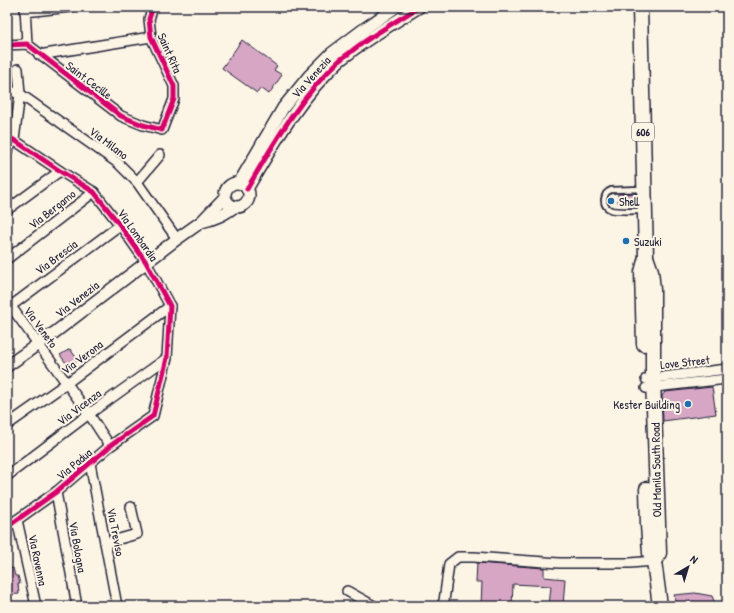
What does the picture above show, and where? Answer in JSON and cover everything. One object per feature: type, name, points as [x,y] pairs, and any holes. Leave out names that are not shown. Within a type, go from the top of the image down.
[{"type":"main road","name":"Old Manila South Road","points":[[640,7],[646,258],[642,272],[650,383],[648,524],[650,553],[654,561],[660,606]]},
{"type":"street","points":[[7,45],[27,44],[25,9],[71,7]]},
{"type":"street","name":"Saint Rita","points":[[153,7],[149,19],[151,37],[174,86],[174,99],[162,130]]},
{"type":"street","name":"Via Venezia","points":[[243,186],[283,108],[309,76],[332,53],[396,7]]},
{"type":"street","name":"Via Venezia","points":[[243,186],[270,150],[292,115],[316,84],[340,60],[370,37],[420,7]]},
{"type":"street","points":[[39,54],[151,37]]},
{"type":"street","name":"Saint Cecille","points":[[27,44],[121,116],[143,125],[162,130]]},
{"type":"street","points":[[7,151],[20,94],[18,69]]},
{"type":"street","name":"Via Milano","points":[[7,90],[20,94],[118,163],[137,182],[177,239]]},
{"type":"street","name":"Via Lombardia","points":[[11,138],[94,192],[146,262],[170,306]]},
{"type":"street","points":[[137,182],[160,155]]},
{"type":"street","points":[[7,210],[60,171]]},
{"type":"street","points":[[201,222],[224,214],[234,207],[242,206],[248,201],[249,193],[243,186],[232,184],[226,190],[225,197],[228,203],[234,207]]},
{"type":"street","name":"Via Bergamo","points":[[7,259],[94,192]]},
{"type":"street","points":[[201,222],[225,197]]},
{"type":"street","name":"Via Venezia","points":[[7,366],[59,329],[201,222]]},
{"type":"street","name":"Via Brescia","points":[[8,306],[120,225]]},
{"type":"street","name":"Via Veneto","points":[[8,306],[67,383],[110,446]]},
{"type":"street","points":[[167,358],[170,306]]},
{"type":"street","name":"Via Verona","points":[[7,425],[67,383],[170,306]]},
{"type":"street","name":"Via Vicenza","points":[[7,476],[89,414],[167,358]]},
{"type":"street","name":"Via Padua","points":[[7,527],[56,492],[110,446],[153,416],[167,358]]},
{"type":"street","name":"Love Street","points":[[650,383],[727,369]]},
{"type":"street","name":"Love Street","points":[[650,383],[727,378]]},
{"type":"street","name":"Via Treviso","points":[[90,463],[117,606]]},
{"type":"street","name":"Via Bologna","points":[[56,492],[77,606]]},
{"type":"street","points":[[105,543],[137,534],[131,507]]},
{"type":"street","name":"Via Ravenna","points":[[17,520],[36,606]]},
{"type":"street","points":[[441,606],[444,601],[449,564],[458,557],[559,564],[630,563],[654,561]]},
{"type":"street","points":[[347,591],[374,606]]},
{"type":"lane","points":[[644,188],[611,190],[605,195],[604,203],[610,210],[615,211],[645,211]]},
{"type":"building","points":[[242,40],[277,66],[274,70],[282,75],[269,94],[261,88],[257,93],[222,68]]},
{"type":"building","points":[[636,193],[636,203],[618,203],[618,194]]},
{"type":"building","points":[[70,349],[78,360],[69,367],[60,355]]},
{"type":"building","name":"Kester Building","points":[[712,387],[716,414],[663,421],[662,396],[665,392]]},
{"type":"building","points":[[477,563],[544,568],[544,577],[565,579],[563,606],[549,606],[551,586],[513,584],[512,606],[481,606],[482,582],[476,582]]},
{"type":"building","points":[[13,568],[15,576],[18,576],[20,584],[18,584],[19,594],[7,595],[7,569]]},
{"type":"building","points":[[695,593],[712,596],[716,606],[676,606],[674,595]]},
{"type":"cycle path","points":[[7,45],[27,44],[121,116],[143,125],[162,130],[174,99],[174,86],[151,37],[149,19],[153,7]]},
{"type":"cycle path","points":[[247,189],[288,121],[325,75],[361,44],[419,7]]},
{"type":"cycle path","points":[[7,137],[14,140],[94,192],[146,262],[170,306],[167,358],[153,416],[110,446],[56,492],[7,527]]},
{"type":"place","name":"Shell","points":[[611,201]]},
{"type":"place","name":"Suzuki","points":[[626,241]]},
{"type":"place","name":"Kester Building","points":[[688,404]]}]
